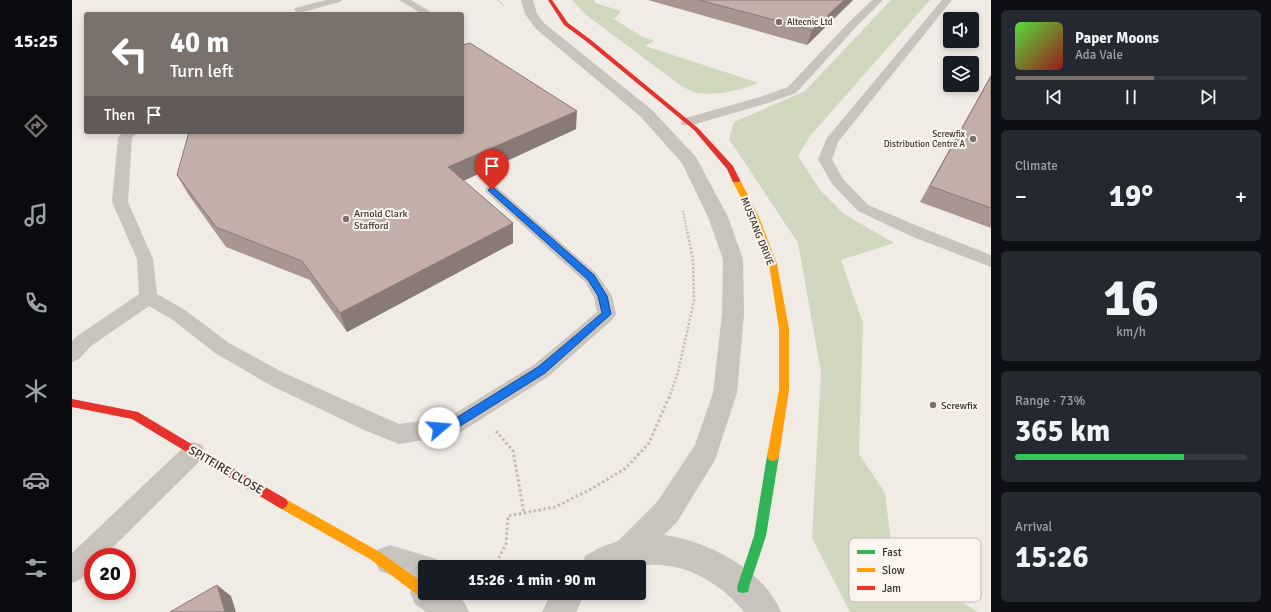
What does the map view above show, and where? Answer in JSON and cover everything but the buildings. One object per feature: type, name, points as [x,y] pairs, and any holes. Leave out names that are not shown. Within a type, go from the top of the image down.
[{"type":"street","points":[[527,0],[531,14],[540,26],[646,113],[690,161],[718,217],[733,259],[733,314],[725,393],[706,451],[667,512],[628,552]]},
{"type":"street","name":"MUSTANG DRIVE","points":[[550,0],[566,24],[589,41],[696,129],[730,168],[755,217],[773,264],[784,329],[784,390],[760,536],[744,587]]},
{"type":"street","name":"SPITFIRE CLOSE","points":[[72,403],[134,415],[194,452],[374,555],[418,587]]},
{"type":"street","points":[[609,560],[628,552],[654,549],[667,550],[688,555],[702,560],[720,570],[744,587],[765,612]]},
{"type":"street","name":"SPITFIRE CLOSE","points":[[374,555],[418,568]]},
{"type":"street","name":"SPITFIRE CLOSE","points":[[436,600],[453,612]]},
{"type":"street","points":[[558,612],[565,600]]},
{"type":"lane","points":[[299,10],[337,0]]},
{"type":"lane","points":[[404,0],[425,12]]},
{"type":"lane","points":[[687,122],[764,100],[792,90],[852,25],[878,0]]},
{"type":"lane","points":[[947,0],[832,141],[825,159],[837,181],[863,208],[919,233],[991,261]]},
{"type":"lane","points":[[128,134],[125,138],[120,202],[145,259],[148,297]]},
{"type":"lane","points":[[148,297],[179,315],[222,348],[276,379],[371,423],[399,434],[453,425],[542,370],[606,314],[602,296],[591,278],[492,190]]},
{"type":"lane","points":[[72,354],[84,341],[148,297]]},
{"type":"lane","points":[[72,570],[194,452]]},
{"type":"path","points":[[478,409],[513,451],[524,513]]},
{"type":"green space","points":[[572,0],[594,0],[595,3],[621,11],[614,19],[641,36],[654,41],[645,46],[759,83],[721,93],[705,94],[693,92],[680,85],[586,15]]},
{"type":"green space","points":[[891,0],[930,0],[810,136],[798,156],[820,190],[844,214],[894,243],[841,260],[863,323],[859,454],[885,493],[890,538],[849,538],[849,602],[962,602],[978,612],[850,612],[812,538],[821,372],[798,243],[729,139],[734,122],[805,91]]},
{"type":"traffic: fast","points":[[743,587],[760,536],[773,456]]},
{"type":"traffic: slow","points":[[736,180],[755,217],[773,264],[784,329],[784,390],[773,456]]},
{"type":"traffic: slow","points":[[282,503],[374,555],[418,587]]},
{"type":"traffic: jam","points":[[550,0],[566,24],[589,41],[696,129],[730,168],[736,180]]},
{"type":"traffic: jam","points":[[72,403],[134,415],[282,503]]},
{"type":"place","name":"Altecnic Ltd","points":[[779,22]]},
{"type":"place","name":"Screwfix Distribution Centre A","points":[[973,139]]},
{"type":"place","name":"Arnold Clark Stafford","points":[[346,219]]},
{"type":"place","name":"Screwfix","points":[[933,405]]},
{"type":"route","points":[[439,428],[453,425],[542,370],[606,314],[602,296],[591,278],[492,190]]}]
